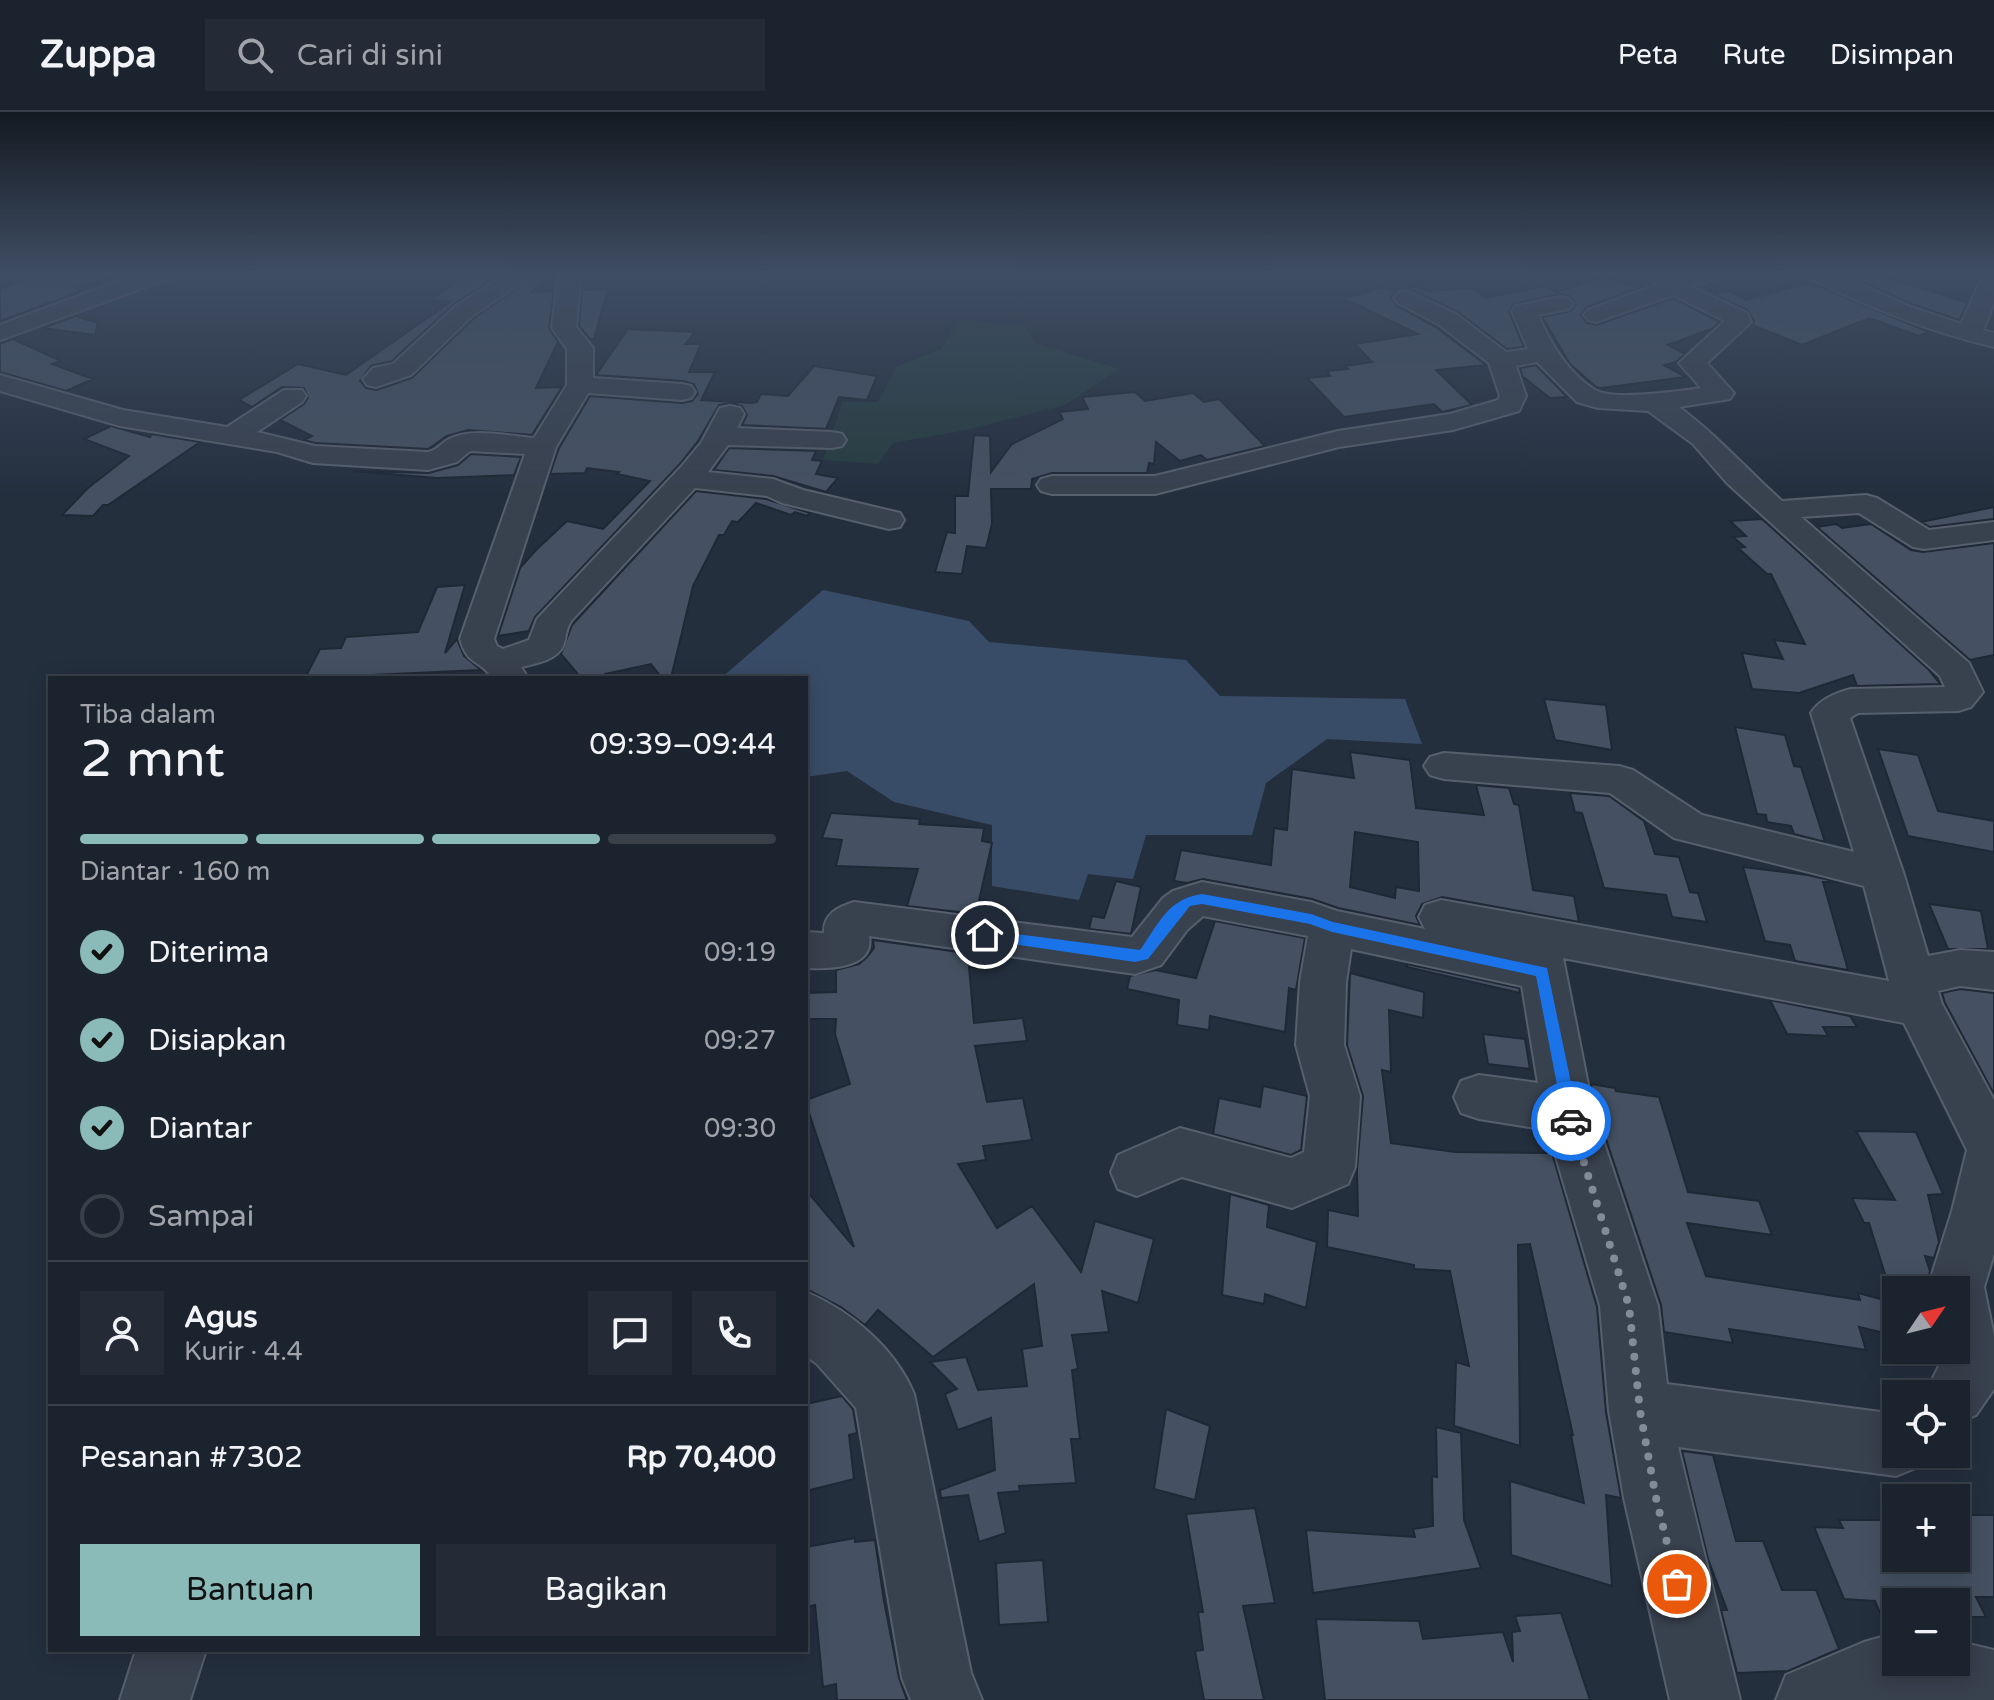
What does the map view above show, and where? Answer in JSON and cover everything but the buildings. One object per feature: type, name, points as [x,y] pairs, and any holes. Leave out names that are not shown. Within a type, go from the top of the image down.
[{"type":"street","points":[[376,379],[382,374],[402,370],[427,346]]},
{"type":"street","points":[[578,346],[580,385],[542,447],[477,639],[481,652],[504,670],[546,645],[549,626],[687,478],[726,425],[832,440]]},
{"type":"street","points":[[1052,485],[1155,485],[1338,439],[1453,422],[1509,405],[1513,396],[1501,360],[1483,346]]},
{"type":"street","points":[[1540,346],[1543,354],[1586,396],[1598,400],[1655,403],[1721,393],[1692,363],[1711,346]]},
{"type":"street","points":[[1501,360],[1543,354]]},
{"type":"street","points":[[0,383],[120,418],[281,444],[313,454],[428,461],[447,456],[458,445],[469,442],[542,447]]},
{"type":"street","points":[[580,385],[682,392]]},
{"type":"street","points":[[230,437],[293,396]]},
{"type":"street","points":[[1655,403],[1703,438],[1737,477],[1776,511],[1975,670],[1965,692],[1958,699],[1851,701],[1830,713],[1883,875],[1915,992],[1993,1149],[1979,1211],[1956,1287],[1971,1372],[1965,1380]]},
{"type":"street","points":[[687,478],[773,488],[793,497],[889,520]]},
{"type":"street","points":[[1776,511],[1866,504],[1924,540],[1994,531]]},
{"type":"street","points":[[1444,766],[1619,780],[1689,827],[1883,875]]},
{"type":"street","points":[[808,950],[842,948],[848,944],[845,927],[854,919],[865,918],[1144,955],[1175,911],[1186,901],[1202,899],[1311,919],[1332,927],[1540,953],[1915,992],[1960,968],[1994,971]]},
{"type":"street","points":[[1441,917],[1540,953]]},
{"type":"street","points":[[1137,1172],[1180,1152],[1292,1183],[1329,1167],[1335,1096],[1320,1045],[1323,982],[1332,927]]},
{"type":"street","points":[[1540,953],[1568,1110],[1629,1306],[1640,1411],[1656,1498],[1705,1700]]},
{"type":"street","points":[[1479,1097],[1568,1110]]},
{"type":"street","points":[[808,1322],[838,1343],[884,1394],[937,1678],[947,1700]]},
{"type":"street","points":[[1640,1411],[1882,1443]]},
{"type":"street","points":[[155,1700],[170,1652]]},
{"type":"street","points":[[1811,1700],[1883,1670],[1922,1668],[1969,1682],[1994,1685]]},
{"type":"green space","points":[[943,346],[1045,346],[1119,369],[1065,405],[966,430],[893,443],[878,464],[823,460],[843,402],[878,402],[896,367]]},
{"type":"water","points":[[823,590],[969,621],[989,642],[1186,660],[1220,696],[1405,699],[1422,744],[1327,739],[1266,783],[1252,835],[1146,835],[1133,879],[1088,874],[1079,900],[992,886],[992,825],[894,802],[847,771],[808,777],[808,676],[723,676]]},
{"type":"way so far","points":[[1571,1121],[1629,1306],[1640,1411],[1656,1498],[1677,1584]]},
{"type":"route","points":[[985,935],[1144,955],[1175,911],[1186,901],[1202,899],[1311,919],[1332,927],[1542,972],[1571,1121]]}]
